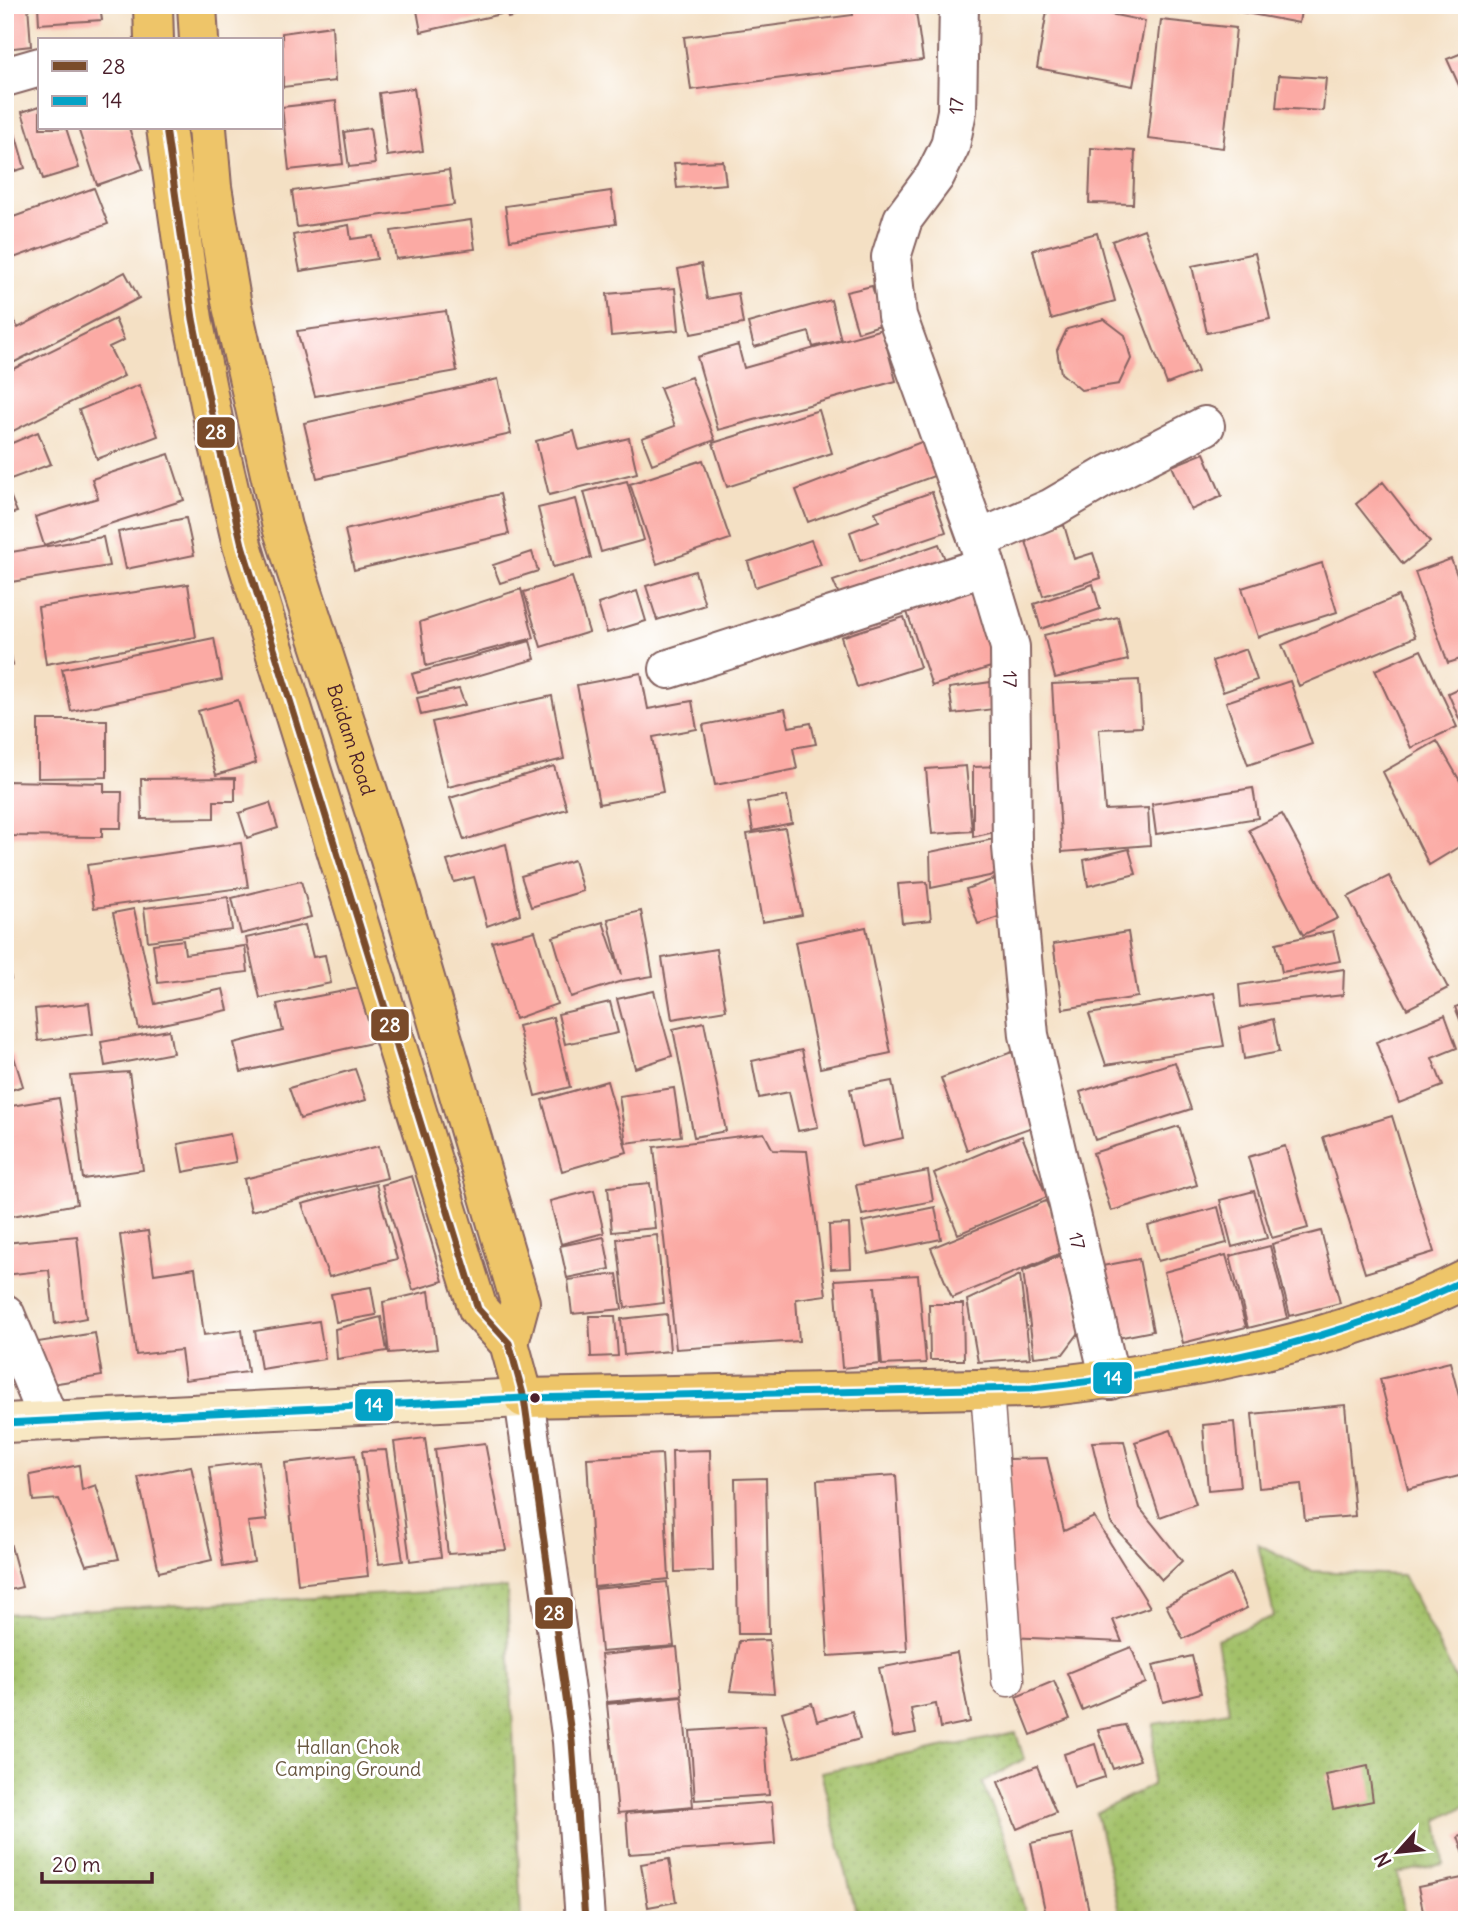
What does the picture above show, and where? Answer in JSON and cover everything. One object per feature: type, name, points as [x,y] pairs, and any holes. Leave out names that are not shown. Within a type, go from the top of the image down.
[{"type":"main road","points":[[197,5],[199,38]]},
{"type":"main road","points":[[166,130],[193,319],[242,545],[478,1309],[509,1343],[524,1398]]},
{"type":"main road","name":"Baidam Road","points":[[207,130],[212,187],[232,306],[282,527],[389,856],[520,1302],[509,1343]]},
{"type":"main road","points":[[5,1423],[524,1398],[1032,1388],[1110,1380],[1203,1363],[1306,1339],[1423,1301],[1467,1279]]},
{"type":"street","name":"17","points":[[959,5],[957,111],[950,146],[935,176],[904,219],[891,257],[897,316],[982,553],[1010,647],[1012,847],[1029,1035],[1110,1380]]},
{"type":"street","points":[[5,77],[38,68]]},
{"type":"street","points":[[669,669],[982,553],[1105,477],[1205,426]]},
{"type":"street","points":[[5,1314],[49,1420]]},
{"type":"street","points":[[987,1389],[1008,1680]]},
{"type":"street","points":[[524,1398],[572,1741],[585,1920]]},
{"type":"green space","points":[[1258,1544],[1311,1571],[1403,1575],[1467,1701],[1467,1805],[1438,1820],[1444,1864],[1398,1873],[1405,1920],[1121,1920],[1096,1813],[1152,1785],[1154,1724],[1229,1711],[1217,1639],[1274,1616]]},
{"type":"green space","name":"Hallan Chok Camping Ground","points":[[507,1588],[521,1920],[5,1920],[5,1614]]},
{"type":"green space","points":[[1016,1733],[1024,1759],[982,1783],[1007,1843],[1027,1920],[858,1920],[821,1772]]},
{"type":"building","points":[[5,5],[28,5],[31,46],[5,49]]},
{"type":"building","points":[[38,5],[100,5],[102,20],[39,24]]},
{"type":"building","points":[[416,5],[499,5],[501,14],[421,32]]},
{"type":"building","points":[[504,5],[538,5],[539,10],[508,18]]},
{"type":"building","points":[[852,5],[915,5],[923,60],[691,90],[684,37],[853,15]]},
{"type":"building","points":[[1048,5],[1065,5],[1145,21],[1133,86],[1037,68]]},
{"type":"building","points":[[1204,5],[1302,5],[1299,23]]},
{"type":"building","points":[[1161,20],[1236,28],[1223,148],[1148,139]]},
{"type":"building","points":[[332,26],[335,81],[284,87],[282,33]]},
{"type":"building","points":[[1467,51],[1467,103],[1447,59]]},
{"type":"building","points":[[1279,75],[1326,78],[1323,111],[1276,108]]},
{"type":"building","points":[[414,88],[423,151],[387,156],[379,93]]},
{"type":"building","points":[[336,101],[343,164],[289,170],[284,107]]},
{"type":"building","points":[[38,107],[38,130],[67,130],[79,168],[43,179],[22,112]]},
{"type":"building","points":[[9,112],[25,168],[5,174],[5,113]]},
{"type":"building","points":[[370,128],[375,164],[349,167],[344,132]]},
{"type":"building","points":[[79,130],[130,130],[143,169],[97,185]]},
{"type":"building","points":[[1091,148],[1135,151],[1133,204],[1089,203]]},
{"type":"building","points":[[723,161],[726,184],[677,188],[674,163]]},
{"type":"building","points":[[449,170],[454,205],[297,227],[292,191]]},
{"type":"building","points":[[94,188],[108,224],[8,260],[5,252],[5,220]]},
{"type":"building","points":[[611,191],[616,224],[510,240],[505,206]]},
{"type":"building","points":[[471,220],[475,249],[396,259],[391,231]]},
{"type":"building","points":[[349,225],[351,239],[373,236],[377,259],[300,271],[293,235]]},
{"type":"building","points":[[1144,229],[1198,372],[1167,384],[1112,241]]},
{"type":"building","points":[[1097,233],[1115,301],[1051,319],[1033,250]]},
{"type":"building","points":[[1255,253],[1270,319],[1207,333],[1192,266]]},
{"type":"building","points":[[701,264],[707,299],[738,293],[743,324],[691,334],[678,269]]},
{"type":"building","points":[[125,272],[139,298],[5,367],[5,304],[18,328]]},
{"type":"building","points":[[872,286],[883,324],[858,332],[846,292]]},
{"type":"building","points":[[675,288],[679,330],[611,336],[607,294]]},
{"type":"building","points":[[831,300],[841,340],[813,347],[809,332],[754,347],[748,323]]},
{"type":"building","points":[[446,311],[457,371],[315,396],[297,331]]},
{"type":"building","points":[[115,319],[124,340],[109,347],[124,376],[5,435],[5,373]]},
{"type":"building","points":[[1104,319],[1125,335],[1131,359],[1119,384],[1081,390],[1061,373],[1057,350],[1067,329]]},
{"type":"building","points":[[882,329],[896,381],[718,430],[697,357],[738,345],[744,368]]},
{"type":"building","points":[[691,377],[715,440],[652,464],[642,438],[675,426],[660,388]]},
{"type":"building","points":[[498,379],[511,434],[317,478],[304,423]]},
{"type":"building","points":[[139,385],[158,436],[97,459],[79,410]]},
{"type":"building","points":[[819,410],[832,453],[727,487],[713,443]]},
{"type":"building","points":[[574,431],[579,450],[629,438],[637,473],[549,495],[536,441]]},
{"type":"building","points":[[38,432],[51,464],[8,480],[5,471],[5,446]]},
{"type":"building","points":[[929,439],[945,472],[808,522],[796,490]]},
{"type":"building","points":[[1204,453],[1222,496],[1191,510],[1172,466]]},
{"type":"building","points":[[169,454],[184,500],[44,545],[35,517],[98,498],[92,479]]},
{"type":"building","points":[[703,460],[730,539],[657,564],[630,484]]},
{"type":"building","points":[[627,481],[644,540],[601,552],[584,492]]},
{"type":"building","points":[[1383,482],[1430,542],[1403,564],[1356,504]]},
{"type":"building","points":[[5,483],[17,512],[5,515]]},
{"type":"building","points":[[932,492],[946,532],[860,561],[850,532],[879,521],[875,512]]},
{"type":"building","points":[[500,494],[509,534],[354,570],[345,530]]},
{"type":"building","points":[[576,499],[591,558],[553,567],[538,508]]},
{"type":"building","points":[[186,518],[194,555],[126,569],[118,532]]},
{"type":"building","points":[[1064,525],[1074,559],[1093,553],[1101,578],[1043,596],[1025,538]]},
{"type":"building","points":[[103,537],[109,566],[5,583],[5,553]]},
{"type":"building","points":[[811,540],[821,565],[755,587],[748,562]]},
{"type":"building","points":[[939,544],[948,567],[844,606],[833,581]]},
{"type":"building","points":[[532,552],[538,571],[500,583],[493,565]]},
{"type":"building","points":[[1451,559],[1467,602],[1467,657],[1448,663],[1415,572]]},
{"type":"building","points":[[1322,563],[1337,612],[1258,637],[1242,588]]},
{"type":"building","points":[[695,571],[705,605],[657,620],[646,586]]},
{"type":"building","points":[[572,577],[589,632],[541,647],[524,592]]},
{"type":"building","points":[[188,584],[196,637],[46,664],[38,607]]},
{"type":"building","points":[[1093,584],[1100,609],[1041,629],[1034,604]]},
{"type":"building","points":[[521,589],[534,638],[426,666],[420,622]]},
{"type":"building","points":[[637,591],[646,621],[607,633],[598,604]]},
{"type":"building","points":[[973,591],[997,665],[932,686],[907,612]]},
{"type":"building","points":[[1398,596],[1415,637],[1299,686],[1282,645]]},
{"type":"building","points":[[904,617],[920,667],[857,687],[841,637]]},
{"type":"building","points":[[1118,617],[1128,660],[1055,678],[1044,635]]},
{"type":"building","points":[[5,626],[13,665],[5,666]]},
{"type":"building","points":[[214,638],[222,680],[71,711],[62,669]]},
{"type":"building","points":[[530,641],[535,659],[418,693],[412,674]]},
{"type":"building","points":[[1246,649],[1257,680],[1223,692],[1212,661]]},
{"type":"building","points":[[1421,650],[1457,727],[1411,748],[1375,670]]},
{"type":"building","points":[[641,673],[648,709],[692,701],[697,729],[653,737],[663,792],[599,804],[577,685]]},
{"type":"building","points":[[1139,680],[1142,727],[1099,729],[1105,810],[1148,808],[1150,845],[1062,852],[1052,684]]},
{"type":"building","points":[[1290,681],[1312,744],[1248,765],[1226,702]]},
{"type":"building","points":[[991,682],[994,709],[953,714],[949,688]]},
{"type":"building","points":[[1467,684],[1467,721],[1461,723],[1448,693]]},
{"type":"building","points":[[459,689],[465,705],[421,715],[417,698]]},
{"type":"building","points":[[552,696],[564,759],[448,787],[432,722]]},
{"type":"building","points":[[238,700],[256,763],[216,775],[198,711]]},
{"type":"building","points":[[785,709],[789,727],[811,723],[816,744],[793,748],[797,769],[715,785],[703,725]]},
{"type":"building","points":[[38,720],[107,720],[107,777],[38,778]]},
{"type":"building","points":[[1437,741],[1467,793],[1467,842],[1429,865],[1383,772]]},
{"type":"building","points":[[554,766],[567,809],[464,840],[450,798]]},
{"type":"building","points":[[966,766],[972,831],[932,834],[926,769]]},
{"type":"building","points":[[1002,766],[1003,830],[973,837],[973,767]]},
{"type":"building","points":[[235,778],[235,801],[214,801],[214,818],[142,819],[141,779]]},
{"type":"building","points":[[5,781],[104,783],[104,792],[122,792],[121,828],[102,828],[102,837],[5,836]]},
{"type":"building","points":[[1253,788],[1258,818],[1156,834],[1152,804]]},
{"type":"building","points":[[787,796],[792,823],[753,831],[748,803]]},
{"type":"building","points":[[270,803],[278,828],[247,838],[239,813]]},
{"type":"building","points":[[1282,814],[1338,918],[1303,935],[1249,830]]},
{"type":"building","points":[[785,828],[802,915],[762,922],[747,834]]},
{"type":"building","points":[[994,839],[999,874],[931,888],[930,852]]},
{"type":"building","points":[[241,843],[248,887],[94,908],[87,865]]},
{"type":"building","points":[[506,844],[520,914],[487,926],[474,877],[454,882],[447,861]]},
{"type":"building","points":[[1129,849],[1136,874],[1088,886],[1084,860]]},
{"type":"building","points":[[574,860],[583,891],[531,907],[521,876]]},
{"type":"building","points":[[1389,876],[1448,988],[1407,1009],[1348,897]]},
{"type":"building","points":[[994,879],[1007,914],[978,924],[966,889]]},
{"type":"building","points":[[301,881],[311,917],[241,934],[232,898]]},
{"type":"building","points":[[927,882],[931,920],[902,923],[898,884]]},
{"type":"building","points":[[228,897],[232,930],[148,941],[144,908]]},
{"type":"building","points":[[134,909],[155,1004],[223,989],[228,1010],[139,1029],[113,913]]},
{"type":"building","points":[[641,911],[653,976],[622,981],[571,997],[553,937],[603,922],[621,975],[608,919]]},
{"type":"building","points":[[305,925],[313,957],[325,955],[331,983],[260,998],[246,938]]},
{"type":"building","points":[[866,927],[891,1053],[820,1068],[795,942]]},
{"type":"building","points":[[535,931],[557,1004],[515,1019],[492,942]]},
{"type":"building","points":[[1333,931],[1340,961],[1282,972],[1276,943]]},
{"type":"building","points":[[1128,932],[1138,997],[1063,1009],[1053,944]]},
{"type":"building","points":[[183,940],[185,954],[245,946],[248,972],[158,983],[153,944]]},
{"type":"building","points":[[716,949],[726,1010],[672,1019],[662,958]]},
{"type":"building","points":[[5,953],[11,979],[5,980]]},
{"type":"building","points":[[1344,969],[1343,995],[1241,1007],[1239,985]]},
{"type":"building","points":[[365,987],[376,1042],[241,1072],[234,1043],[283,1031],[277,1004]]},
{"type":"building","points":[[654,991],[672,1056],[635,1068],[617,999]]},
{"type":"building","points":[[1214,993],[1224,1046],[1106,1065],[1089,1014]]},
{"type":"building","points":[[610,1002],[618,1033],[565,1044],[558,1014]]},
{"type":"building","points":[[89,1003],[93,1034],[38,1041],[35,1009]]},
{"type":"building","points":[[1467,1003],[1467,1037],[1455,1007]]},
{"type":"building","points":[[1445,1015],[1457,1048],[1432,1058],[1443,1086],[1399,1103],[1376,1042]]},
{"type":"building","points":[[553,1017],[570,1087],[535,1096],[518,1026]]},
{"type":"building","points":[[1273,1019],[1279,1052],[1244,1059],[1240,1028]]},
{"type":"building","points":[[704,1022],[726,1131],[694,1137],[673,1029]]},
{"type":"building","points":[[169,1030],[173,1053],[105,1066],[101,1042]]},
{"type":"building","points":[[802,1050],[818,1127],[798,1131],[789,1092],[759,1098],[752,1061]]},
{"type":"building","points":[[1012,1052],[1038,1125],[967,1150],[941,1078]]},
{"type":"building","points":[[13,1054],[23,1086],[5,1092],[5,1057]]},
{"type":"building","points":[[1175,1062],[1191,1109],[1095,1140],[1080,1092]]},
{"type":"building","points":[[355,1069],[366,1100],[300,1119],[289,1088]]},
{"type":"building","points":[[129,1072],[143,1170],[83,1179],[71,1076]]},
{"type":"building","points":[[607,1081],[627,1152],[562,1171],[542,1100]]},
{"type":"building","points":[[892,1081],[903,1138],[862,1147],[850,1089]]},
{"type":"building","points":[[674,1088],[681,1136],[626,1143],[619,1096]]},
{"type":"building","points":[[59,1098],[77,1204],[12,1216],[5,1177],[5,1107]]},
{"type":"building","points":[[1392,1116],[1434,1252],[1365,1273],[1323,1137]]},
{"type":"building","points":[[1179,1126],[1197,1185],[1111,1211],[1093,1153]]},
{"type":"building","points":[[764,1133],[773,1150],[807,1151],[826,1295],[796,1299],[799,1341],[676,1349],[654,1147]]},
{"type":"building","points":[[230,1134],[236,1162],[183,1172],[178,1144]]},
{"type":"building","points":[[1022,1136],[1047,1197],[958,1234],[934,1173]]},
{"type":"building","points":[[379,1146],[387,1178],[251,1211],[244,1179]]},
{"type":"building","points":[[1285,1146],[1308,1228],[1272,1238],[1248,1157]]},
{"type":"building","points":[[928,1171],[933,1201],[862,1215],[856,1185]]},
{"type":"building","points":[[412,1176],[443,1281],[413,1290],[382,1185]]},
{"type":"building","points":[[650,1183],[655,1228],[612,1232],[608,1187]]},
{"type":"building","points":[[376,1184],[397,1259],[329,1277],[302,1204]]},
{"type":"building","points":[[594,1190],[604,1233],[561,1244],[550,1201]]},
{"type":"building","points":[[1254,1191],[1267,1238],[1232,1247],[1220,1200]]},
{"type":"building","points":[[1046,1201],[1066,1251],[952,1298],[931,1248]]},
{"type":"building","points":[[935,1207],[941,1239],[869,1254],[862,1222]]},
{"type":"building","points":[[1218,1207],[1227,1243],[1158,1261],[1148,1226]]},
{"type":"building","points":[[849,1224],[851,1268],[831,1269],[829,1225]]},
{"type":"building","points":[[148,1231],[154,1274],[195,1268],[204,1335],[242,1330],[248,1372],[185,1380],[181,1350],[136,1355],[120,1235]]},
{"type":"building","points":[[1321,1231],[1340,1303],[1290,1316],[1272,1244]]},
{"type":"building","points":[[657,1235],[664,1303],[625,1308],[617,1239]]},
{"type":"building","points":[[77,1236],[86,1318],[55,1324],[49,1270],[5,1275],[5,1243]]},
{"type":"building","points":[[604,1237],[610,1269],[567,1278],[560,1246]]},
{"type":"building","points":[[1270,1246],[1288,1318],[1248,1328],[1230,1256]]},
{"type":"building","points":[[1069,1252],[1081,1330],[1063,1354],[1034,1357],[1023,1271]]},
{"type":"building","points":[[1226,1255],[1246,1327],[1183,1343],[1164,1272]]},
{"type":"building","points":[[1139,1259],[1153,1331],[1112,1339],[1097,1267]]},
{"type":"building","points":[[617,1274],[622,1309],[572,1314],[568,1280]]},
{"type":"building","points":[[918,1275],[926,1363],[882,1365],[875,1286],[880,1364],[842,1368],[835,1280]]},
{"type":"building","points":[[1020,1275],[1030,1358],[978,1362],[967,1300]]},
{"type":"building","points":[[371,1287],[376,1315],[336,1322],[331,1294]]},
{"type":"building","points":[[429,1291],[437,1349],[389,1353],[383,1302]]},
{"type":"building","points":[[929,1304],[963,1304],[964,1360],[930,1360]]},
{"type":"building","points":[[667,1314],[670,1351],[624,1355],[621,1319]]},
{"type":"building","points":[[589,1316],[615,1316],[618,1356],[591,1357]]},
{"type":"building","points":[[381,1317],[387,1351],[337,1359],[335,1329]]},
{"type":"building","points":[[319,1321],[325,1359],[261,1369],[255,1331]]},
{"type":"building","points":[[95,1333],[102,1376],[45,1385],[38,1342]]},
{"type":"building","points":[[1450,1362],[1467,1427],[1467,1474],[1408,1489],[1380,1379]]},
{"type":"building","points":[[1345,1405],[1355,1516],[1305,1520],[1301,1484],[1259,1488],[1252,1414]]},
{"type":"building","points":[[1234,1422],[1240,1487],[1208,1490],[1203,1425]]},
{"type":"building","points":[[1171,1430],[1196,1504],[1160,1517],[1135,1442]]},
{"type":"building","points":[[425,1438],[441,1557],[410,1561],[394,1442]]},
{"type":"building","points":[[1124,1441],[1140,1508],[1182,1561],[1162,1580],[1111,1523],[1092,1442]]},
{"type":"building","points":[[485,1443],[506,1550],[448,1554],[435,1449]]},
{"type":"building","points":[[386,1450],[403,1561],[379,1564],[362,1451]]},
{"type":"building","points":[[710,1450],[713,1571],[675,1572],[672,1451]]},
{"type":"building","points":[[662,1454],[669,1579],[594,1587],[587,1458]]},
{"type":"building","points":[[355,1455],[368,1576],[298,1584],[285,1463]]},
{"type":"building","points":[[1047,1458],[1064,1531],[1094,1517],[1150,1607],[1113,1620],[1122,1642],[1008,1637],[1009,1459]]},
{"type":"building","points":[[259,1461],[267,1520],[248,1522],[254,1562],[223,1567],[209,1467]]},
{"type":"building","points":[[79,1465],[82,1490],[96,1485],[119,1559],[86,1565],[59,1499],[33,1501],[30,1475]]},
{"type":"building","points":[[191,1466],[212,1560],[159,1572],[138,1477]]},
{"type":"building","points":[[896,1475],[907,1651],[828,1656],[817,1480]]},
{"type":"building","points":[[766,1478],[769,1634],[738,1634],[735,1479]]},
{"type":"building","points":[[5,1524],[22,1587],[5,1591]]},
{"type":"building","points":[[1231,1574],[1247,1608],[1183,1639],[1166,1605]]},
{"type":"building","points":[[667,1582],[674,1646],[601,1652],[595,1589]]},
{"type":"building","points":[[769,1640],[774,1693],[730,1691],[739,1641]]},
{"type":"building","points":[[677,1647],[682,1695],[607,1702],[601,1655]]},
{"type":"building","points":[[1131,1647],[1146,1683],[1082,1710],[1067,1673]]},
{"type":"building","points":[[957,1653],[970,1722],[940,1728],[936,1704],[911,1709],[916,1733],[893,1737],[879,1668]]},
{"type":"building","points":[[1192,1656],[1201,1693],[1163,1702],[1153,1665]]},
{"type":"building","points":[[1054,1681],[1070,1719],[1031,1735],[1016,1697]]},
{"type":"building","points":[[682,1697],[693,1806],[618,1813],[607,1704]]},
{"type":"building","points":[[812,1703],[817,1721],[852,1711],[860,1739],[795,1757],[782,1712]]},
{"type":"building","points":[[1125,1725],[1140,1760],[1113,1769],[1098,1730]]},
{"type":"building","points":[[764,1726],[769,1795],[695,1800],[690,1731]]},
{"type":"building","points":[[1095,1744],[1105,1777],[1074,1787],[1064,1754]]},
{"type":"building","points":[[1037,1766],[1056,1813],[1017,1829],[998,1782]]},
{"type":"building","points":[[1368,1766],[1373,1801],[1333,1809],[1326,1775]]},
{"type":"building","points":[[772,1802],[775,1844],[629,1854],[626,1813]]},
{"type":"building","points":[[1072,1834],[1091,1920],[1047,1920],[1031,1843]]},
{"type":"building","points":[[1467,1834],[1467,1860],[1466,1860],[1458,1837]]},
{"type":"building","points":[[669,1859],[676,1902],[648,1907],[641,1864]]},
{"type":"building","points":[[1467,1877],[1467,1920],[1425,1920],[1418,1887]]},
{"type":"transit line","name":"28","points":[[166,130],[193,319],[242,545],[478,1309],[509,1343],[524,1398],[572,1741],[585,1920]]},
{"type":"transit line","name":"14","points":[[5,1423],[524,1398],[1032,1388],[1143,1374],[1254,1353],[1363,1322],[1467,1279]]}]
